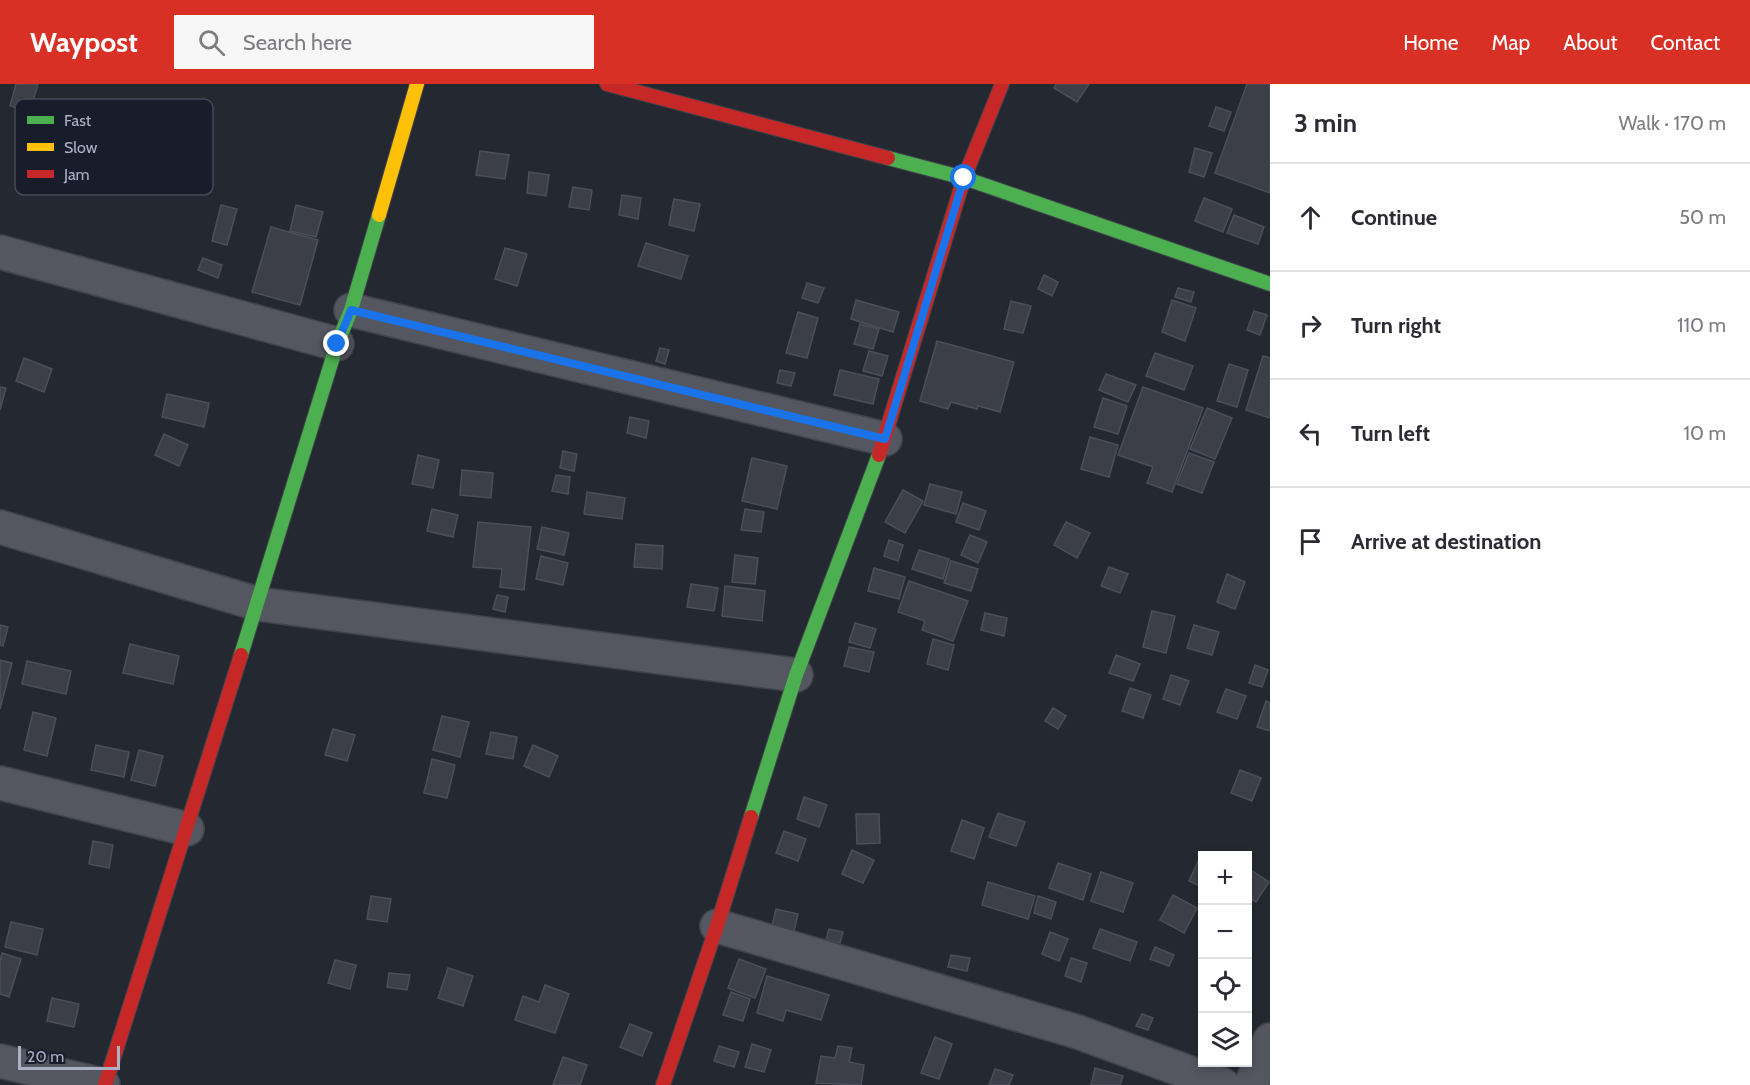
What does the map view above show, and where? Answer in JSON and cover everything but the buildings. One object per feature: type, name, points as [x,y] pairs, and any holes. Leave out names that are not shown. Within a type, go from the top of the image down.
[{"type":"street","points":[[607,84],[964,178],[1270,284]]},
{"type":"street","points":[[663,1085],[717,926],[796,675],[885,439],[964,178],[1002,84]]},
{"type":"street","points":[[0,1061],[104,1085],[258,604],[337,344],[351,310],[412,85]]},
{"type":"street","points":[[0,252],[337,344]]},
{"type":"street","points":[[351,310],[885,439]]},
{"type":"street","points":[[0,527],[258,604],[796,675]]},
{"type":"street","points":[[0,783],[187,829]]},
{"type":"street","points":[[717,926],[1078,1032],[1223,1085]]},
{"type":"street","points":[[1251,1085],[1270,1040]]},
{"type":"traffic: fast","points":[[888,158],[964,178],[1270,284]]},
{"type":"traffic: fast","points":[[241,655],[379,215]]},
{"type":"traffic: fast","points":[[751,817],[796,675],[879,455]]},
{"type":"traffic: slow","points":[[379,215],[417,84]]},
{"type":"traffic: jam","points":[[607,84],[888,158]]},
{"type":"traffic: jam","points":[[879,455],[964,178],[1002,84]]},
{"type":"traffic: jam","points":[[105,1085],[241,655]]},
{"type":"traffic: jam","points":[[663,1085],[751,817]]},
{"type":"route","points":[[337,344],[351,310],[885,439],[964,178]]}]
